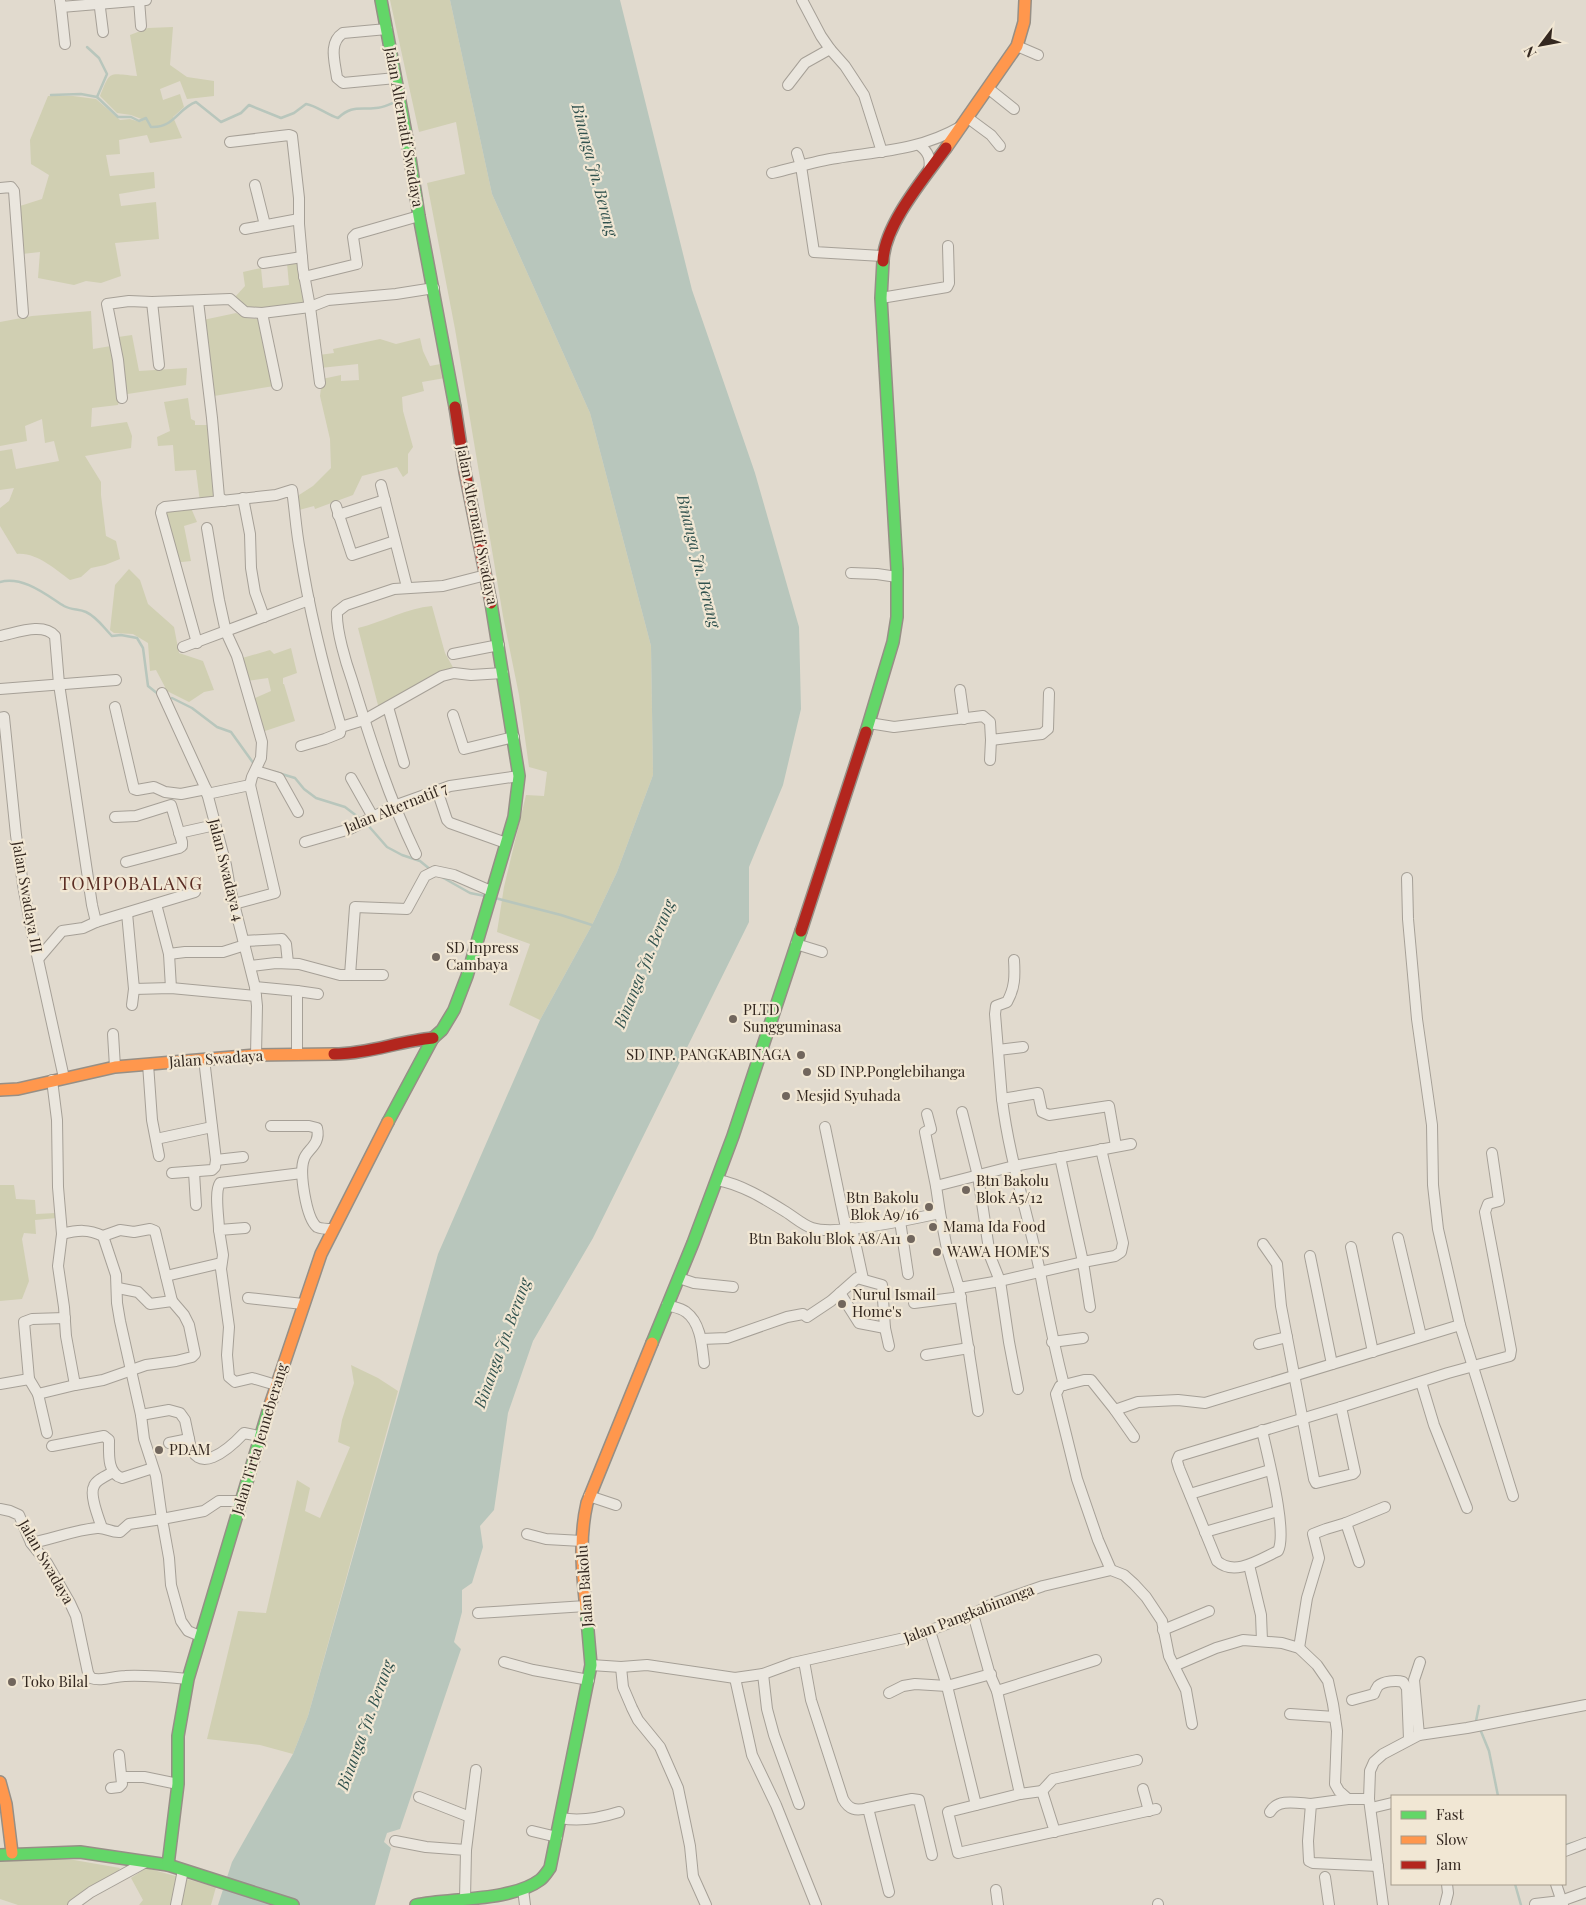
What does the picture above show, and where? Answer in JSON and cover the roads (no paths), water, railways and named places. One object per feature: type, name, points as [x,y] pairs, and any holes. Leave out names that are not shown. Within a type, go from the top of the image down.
[{"type":"main road","name":"Jalan Alternatif Swadaya","points":[[381,0],[459,427],[465,472],[504,673],[519,776],[515,810],[490,891],[467,976],[454,1010],[442,1030],[433,1038]]},
{"type":"main road","name":"Jalan Bakolu","points":[[416,1905],[465,1899],[524,1896],[547,1876],[550,1868],[557,1837],[565,1819],[589,1680],[596,1666],[581,1561],[583,1522],[717,1180],[800,945],[871,723],[895,632],[897,577],[881,298],[882,256],[886,240],[905,205],[967,121],[1026,50],[1025,0]]},
{"type":"main road","name":"Jalan Swadaya","points":[[0,1090],[18,1089],[115,1067],[256,1055],[354,1054],[404,1042],[433,1038]]},
{"type":"main road","name":"Jalan Tirta Jenneberang","points":[[168,1865],[178,1784],[178,1736],[188,1679],[259,1436],[315,1268],[333,1229],[433,1038]]},
{"type":"main road","points":[[0,1782],[6,1804],[12,1853]]},
{"type":"main road","points":[[0,1855],[12,1853],[80,1852],[168,1865],[292,1905]]},
{"type":"street","points":[[65,44],[60,4],[141,0],[141,26]]},
{"type":"street","points":[[802,0],[830,49],[846,66],[864,95],[882,152]]},
{"type":"street","points":[[99,2],[103,32]]},
{"type":"street","points":[[387,29],[343,34],[338,37],[334,43],[337,78],[343,83],[396,78]]},
{"type":"street","points":[[788,85],[805,62],[830,49]]},
{"type":"street","points":[[993,92],[1014,109]]},
{"type":"street","points":[[772,173],[834,158],[918,145],[932,141],[967,121],[980,126],[1000,146]]},
{"type":"street","points":[[230,142],[291,135],[299,198],[304,277],[320,384]]},
{"type":"street","points":[[918,145],[928,152],[930,158],[929,174]]},
{"type":"street","points":[[797,153],[801,166],[814,252],[882,256]]},
{"type":"street","points":[[256,185],[265,225]]},
{"type":"street","points":[[0,188],[11,187],[14,191],[23,313]]},
{"type":"street","points":[[304,277],[358,264],[353,237],[419,216]]},
{"type":"street","points":[[245,229],[299,219]]},
{"type":"street","points":[[881,298],[947,287],[949,283],[948,246]]},
{"type":"street","points":[[263,263],[302,257]]},
{"type":"street","points":[[122,398],[118,360],[107,304],[129,301],[230,299],[245,312],[262,313],[310,308],[328,300],[396,294],[434,288]]},
{"type":"street","points":[[198,301],[212,418],[218,497],[224,501]]},
{"type":"street","points":[[152,302],[159,365]]},
{"type":"street","points":[[262,313],[277,385]]},
{"type":"street","points":[[381,485],[407,587]]},
{"type":"street","points":[[197,643],[161,513],[162,509],[165,507],[276,494],[292,490],[299,550],[309,600],[329,688],[341,727],[340,733],[335,736],[301,746]]},
{"type":"street","points":[[243,498],[250,534],[251,568],[255,592],[264,617]]},
{"type":"street","points":[[385,500],[337,510],[352,555],[395,541]]},
{"type":"street","points":[[207,528],[226,632],[237,656],[262,742],[262,754],[250,786],[275,893],[234,904]]},
{"type":"street","points":[[851,573],[897,577]]},
{"type":"street","points":[[416,854],[394,806],[364,720],[346,663],[337,612],[346,605],[379,593],[407,587],[443,586],[486,575]]},
{"type":"street","points":[[183,647],[309,600]]},
{"type":"street","points":[[0,636],[39,628],[50,631],[54,636],[59,684],[96,922]]},
{"type":"street","points":[[453,654],[499,645]]},
{"type":"street","points":[[341,727],[364,720],[426,684],[450,674],[504,673]]},
{"type":"street","points":[[0,689],[116,680]]},
{"type":"street","points":[[960,690],[964,719]]},
{"type":"street","name":"Jalan Swadaya 4","points":[[162,693],[206,792],[226,865],[256,992],[256,1055]]},
{"type":"street","points":[[991,740],[1046,732],[1048,729],[1049,693]]},
{"type":"street","points":[[115,707],[134,789],[154,787],[165,792],[181,794],[250,786]]},
{"type":"street","points":[[388,707],[404,763]]},
{"type":"street","points":[[453,715],[464,749],[514,737]]},
{"type":"street","points":[[871,723],[884,727],[909,726],[983,716],[990,722],[990,760]]},
{"type":"street","name":"Jalan Swadaya III","points":[[0,718],[4,717],[3,742],[30,923],[64,1078]]},
{"type":"street","points":[[256,771],[280,778],[298,812]]},
{"type":"street","name":"Jalan Alternatif 7","points":[[305,842],[350,829],[394,806],[437,790],[465,783],[519,776]]},
{"type":"street","points":[[351,778],[373,817]]},
{"type":"street","points":[[437,790],[447,820],[450,823],[506,843]]},
{"type":"street","points":[[115,817],[136,816],[171,805],[179,833],[182,846],[179,848],[126,862]]},
{"type":"street","points":[[179,833],[215,825]]},
{"type":"street","points":[[350,975],[355,907],[407,909],[425,876],[435,870],[490,891]]},
{"type":"street","points":[[1407,878],[1408,919],[1417,1019],[1432,1126],[1436,1210],[1460,1325],[1513,1496]]},
{"type":"street","points":[[38,959],[62,931],[83,928],[96,922],[195,892]]},
{"type":"street","points":[[156,904],[169,954],[171,988]]},
{"type":"street","points":[[127,913],[134,989],[132,1006]]},
{"type":"street","points":[[169,954],[222,952],[245,943],[282,939],[286,944],[288,963]]},
{"type":"street","points":[[800,945],[822,952]]},
{"type":"street","points":[[1014,960],[1015,980],[1010,996],[1007,1002],[995,1008],[1002,1099],[1014,1166],[1040,1272],[1052,1342],[1064,1385]]},
{"type":"street","points":[[251,966],[288,963],[308,965],[335,974],[367,973],[383,975]]},
{"type":"street","points":[[134,989],[171,988],[256,992],[297,991],[318,994]]},
{"type":"street","points":[[297,991],[297,1054]]},
{"type":"street","points":[[114,1034],[115,1067]]},
{"type":"street","points":[[998,1050],[1023,1047]]},
{"type":"street","points":[[172,1173],[212,1170],[215,1167],[216,1160],[204,1059]]},
{"type":"street","points":[[148,1064],[152,1120],[160,1156]]},
{"type":"street","points":[[52,1080],[62,1234],[58,1266],[67,1342],[75,1384]]},
{"type":"street","points":[[1002,1099],[1038,1093],[1042,1112],[1049,1116],[1109,1106],[1116,1146]]},
{"type":"street","points":[[962,1112],[978,1176],[990,1256],[1000,1282],[1018,1389]]},
{"type":"street","points":[[927,1114],[931,1129],[925,1132],[947,1249],[960,1292],[978,1411]]},
{"type":"street","points":[[271,1126],[310,1126],[317,1128],[314,1146],[304,1157],[302,1173],[306,1203],[316,1225],[321,1228],[333,1229]]},
{"type":"street","points":[[156,1139],[212,1127]]},
{"type":"street","points":[[825,1127],[863,1279]]},
{"type":"street","points":[[936,1186],[1060,1156],[1131,1144]]},
{"type":"street","points":[[914,1303],[1115,1256],[1123,1248],[1120,1222],[1101,1149]]},
{"type":"street","points":[[1262,1430],[1278,1510],[1281,1532],[1280,1547],[1278,1551],[1249,1565],[1234,1568],[1217,1561],[1177,1461],[1179,1456],[1262,1430],[1342,1407],[1472,1366],[1507,1358],[1511,1354],[1485,1212],[1488,1204],[1499,1201],[1492,1153]]},
{"type":"street","points":[[216,1160],[243,1156]]},
{"type":"street","points":[[1060,1156],[1083,1262],[1090,1306]]},
{"type":"street","points":[[194,1172],[196,1205]]},
{"type":"street","points":[[276,1385],[252,1378],[234,1382],[229,1378],[226,1356],[229,1327],[221,1263],[223,1255],[219,1230],[217,1193],[220,1183],[302,1173]]},
{"type":"street","points":[[717,1180],[727,1181],[743,1188],[809,1227],[826,1230],[900,1221],[940,1213]]},
{"type":"street","points":[[900,1221],[908,1274]]},
{"type":"street","points":[[219,1230],[245,1228]]},
{"type":"street","points":[[38,1394],[75,1384],[103,1380],[156,1363],[176,1361],[194,1355],[195,1351],[189,1325],[184,1315],[172,1301],[157,1234],[153,1230],[134,1232],[120,1230],[103,1236],[88,1230],[75,1230],[62,1234]]},
{"type":"street","points":[[103,1236],[116,1275],[118,1288],[117,1303],[130,1371],[141,1415],[146,1448],[153,1468],[169,1558],[171,1585],[181,1621],[188,1631],[200,1636]]},
{"type":"street","points":[[1398,1238],[1422,1336]]},
{"type":"street","points":[[1263,1244],[1276,1264],[1281,1306],[1301,1419],[1314,1481],[1319,1483],[1353,1474],[1354,1467],[1342,1407]]},
{"type":"street","points":[[1350,1247],[1373,1352]]},
{"type":"street","points":[[1310,1256],[1332,1364]]},
{"type":"street","points":[[166,1276],[221,1263]]},
{"type":"street","points":[[679,1278],[694,1283],[732,1287]]},
{"type":"street","points":[[701,1339],[727,1338],[787,1317],[803,1314],[807,1317],[857,1278],[882,1285],[885,1328],[889,1346]]},
{"type":"street","points":[[118,1288],[138,1292],[150,1304],[172,1301]]},
{"type":"street","points":[[840,1293],[859,1323],[885,1328]]},
{"type":"street","points":[[248,1298],[304,1304]]},
{"type":"street","points":[[667,1306],[684,1311],[693,1319],[701,1339],[704,1363]]},
{"type":"street","points":[[47,1433],[38,1394],[29,1379],[24,1322],[32,1319],[65,1318]]},
{"type":"street","points":[[1115,1410],[1138,1402],[1178,1400],[1205,1403],[1460,1325]]},
{"type":"street","points":[[1259,1344],[1287,1337]]},
{"type":"street","points":[[1052,1342],[1083,1338]]},
{"type":"street","points":[[926,1355],[969,1348]]},
{"type":"street","points":[[0,1384],[29,1379]]},
{"type":"street","points":[[1134,1437],[1092,1380],[1060,1386],[1056,1394],[1073,1462],[1098,1540],[1111,1570],[1124,1576],[1140,1590],[1162,1621],[1169,1656],[1186,1690],[1192,1724]]},
{"type":"street","points":[[1421,1382],[1434,1425],[1467,1508]]},
{"type":"street","points":[[141,1415],[169,1410],[180,1413],[185,1420],[190,1448],[198,1458],[208,1459],[224,1451],[244,1433],[259,1436]]},
{"type":"street","points":[[52,1446],[104,1436],[108,1440],[110,1463],[113,1472],[117,1476],[122,1478],[153,1468]]},
{"type":"street","points":[[169,1444],[188,1439]]},
{"type":"street","points":[[1190,1494],[1270,1470]]},
{"type":"street","points":[[102,1528],[95,1504],[93,1487],[113,1472]]},
{"type":"street","points":[[594,1497],[616,1505]]},
{"type":"street","points":[[31,1543],[51,1540],[73,1532],[102,1528],[116,1533],[129,1524],[204,1511],[219,1501],[240,1501]]},
{"type":"street","points":[[1299,1648],[1307,1598],[1319,1558],[1313,1534],[1346,1524],[1385,1507]]},
{"type":"street","name":"Jalan Swadaya","points":[[0,1510],[10,1511],[19,1515],[31,1543],[47,1563],[70,1603],[76,1616],[88,1673],[91,1678],[154,1676],[188,1679]]},
{"type":"street","points":[[1206,1532],[1278,1510]]},
{"type":"street","points":[[1346,1524],[1358,1562]]},
{"type":"street","points":[[527,1534],[546,1538],[582,1541]]},
{"type":"street","points":[[1249,1565],[1261,1615],[1262,1641]]},
{"type":"street","name":"Jalan Pangkabinanga","points":[[596,1666],[661,1666],[735,1678],[763,1674],[804,1661],[903,1640],[974,1614],[994,1603],[1043,1586],[1111,1570]]},
{"type":"street","points":[[478,1614],[586,1606]]},
{"type":"street","points":[[1163,1630],[1209,1611]]},
{"type":"street","points":[[974,1614],[997,1691],[1020,1794]]},
{"type":"street","points":[[930,1631],[947,1686],[976,1805]]},
{"type":"street","points":[[1174,1666],[1224,1645],[1242,1640],[1282,1643],[1299,1648],[1307,1654],[1325,1674],[1330,1691],[1337,1731],[1335,1784],[1339,1791],[1348,1799]]},
{"type":"street","points":[[997,1691],[1096,1660]]},
{"type":"street","points":[[804,1661],[811,1700],[843,1799],[847,1806],[853,1810],[912,1799],[918,1800],[932,1855]]},
{"type":"street","points":[[504,1662],[533,1670],[589,1680]]},
{"type":"street","points":[[1414,1737],[1414,1680],[1420,1662]]},
{"type":"street","points":[[621,1667],[623,1687],[632,1708],[638,1720],[660,1747],[678,1788],[694,1876],[706,1905]]},
{"type":"street","points":[[763,1674],[767,1709],[774,1735],[799,1804]]},
{"type":"street","points":[[889,1693],[903,1686],[915,1684],[947,1686],[991,1674]]},
{"type":"street","points":[[735,1678],[752,1756],[776,1806],[816,1905]]},
{"type":"street","points":[[1352,1700],[1374,1694],[1379,1686],[1384,1683],[1403,1682],[1407,1688],[1414,1737]]},
{"type":"street","points":[[1383,1905],[1370,1803],[1369,1778],[1374,1762],[1383,1754],[1414,1737],[1586,1705]]},
{"type":"street","points":[[1290,1714],[1335,1717]]},
{"type":"street","points":[[112,1788],[121,1786],[122,1777],[119,1755]]},
{"type":"street","points":[[1137,1760],[1053,1779],[1042,1791],[1020,1794],[948,1812],[958,1853],[1152,1810],[1143,1789]]},
{"type":"street","points":[[465,1899],[466,1850],[476,1770]]},
{"type":"street","points":[[122,1777],[144,1777],[178,1784]]},
{"type":"street","points":[[1042,1791],[1055,1832]]},
{"type":"street","points":[[419,1797],[470,1817]]},
{"type":"street","points":[[1270,1812],[1279,1803],[1311,1804],[1348,1799],[1370,1803],[1391,1803]]},
{"type":"street","points":[[1311,1804],[1308,1841],[1308,1859],[1310,1862],[1378,1866]]},
{"type":"street","points":[[868,1808],[889,1892]]},
{"type":"street","points":[[565,1819],[594,1819],[619,1812]]},
{"type":"street","points":[[532,1830],[557,1837]]},
{"type":"street","points":[[395,1841],[415,1846],[466,1850]]},
{"type":"street","points":[[1566,1851],[1586,1843]]},
{"type":"street","points":[[73,1905],[91,1892],[147,1862]]},
{"type":"street","points":[[176,1905],[183,1870]]},
{"type":"street","points":[[1325,1877],[1329,1905]]},
{"type":"street","points":[[1445,1905],[1447,1885]]},
{"type":"street","points":[[1556,1885],[1562,1903]]},
{"type":"street","points":[[996,1890],[998,1905]]},
{"type":"street","points":[[1535,1904],[1562,1903],[1586,1892]]},
{"type":"water","name":"Binanga Jn. Berang","points":[[450,0],[620,0],[692,290],[755,473],[799,627],[801,709],[783,785],[749,867],[749,922],[593,1238],[533,1341],[508,1413],[494,1510],[480,1526],[483,1547],[472,1583],[462,1590],[462,1612],[454,1642],[461,1649],[400,1829],[387,1833],[384,1842],[391,1848],[375,1905],[218,1905],[232,1862],[293,1754],[308,1716],[438,1254],[540,1020],[592,925],[617,872],[653,775],[651,646],[590,413],[492,194]]},
{"type":"waterway","points":[[87,47],[99,58],[107,74],[97,97]]},
{"type":"waterway","points":[[51,95],[81,94],[97,97],[118,117],[131,117],[139,121],[146,118],[151,127],[166,124],[196,102],[221,122],[241,113],[249,105],[281,118],[294,113],[306,104],[338,118],[347,111],[379,108],[396,102]]},
{"type":"waterway","points":[[0,582],[17,582],[34,587],[67,607],[90,614],[112,636],[121,635],[137,638],[143,648],[148,686],[158,694]]},
{"type":"waterway","points":[[172,698],[192,708],[217,727],[231,732],[254,764]]},
{"type":"waterway","points":[[275,772],[295,778],[304,789],[316,798],[345,807],[362,820]]},
{"type":"waterway","points":[[366,823],[387,847],[402,855],[420,861],[431,870]]},
{"type":"waterway","points":[[440,876],[470,893],[485,896]]},
{"type":"waterway","points":[[495,898],[592,925]]},
{"type":"waterway","points":[[1478,1724],[1476,1721],[1479,1706]]},
{"type":"waterway","points":[[1480,1729],[1489,1751],[1498,1795]]},
{"type":"waterway","points":[[1566,1845],[1573,1843]]},
{"type":"waterway","points":[[1515,1885],[1521,1905]]},
{"type":"place","name":"SD Inpress Cambaya","points":[[436,957]]},
{"type":"place","name":"PLTD Sungguminasa","points":[[733,1019]]},
{"type":"place","name":"SD INP. PANGKABINAGA","points":[[801,1055]]},
{"type":"place","name":"SD INP.Ponglebihanga","points":[[807,1072]]},
{"type":"place","name":"Mesjid Syuhada","points":[[786,1096]]},
{"type":"place","name":"Btn Bakolu Blok A5/12","points":[[966,1190]]},
{"type":"place","name":"Btn Bakolu Blok A9/16","points":[[929,1207]]},
{"type":"place","name":"Mama Ida Food","points":[[933,1227]]},
{"type":"place","name":"Btn Bakolu Blok A8/A11","points":[[911,1239]]},
{"type":"place","name":"WAWA HOME'S","points":[[937,1252]]},
{"type":"place","name":"Nurul Ismail Home's","points":[[842,1304]]},
{"type":"place","name":"PDAM","points":[[159,1450]]},
{"type":"place","name":"Toko Bilal","points":[[12,1682]]},
{"type":"district","name":"TOMPOBALANG","points":[[131,884]]}]
